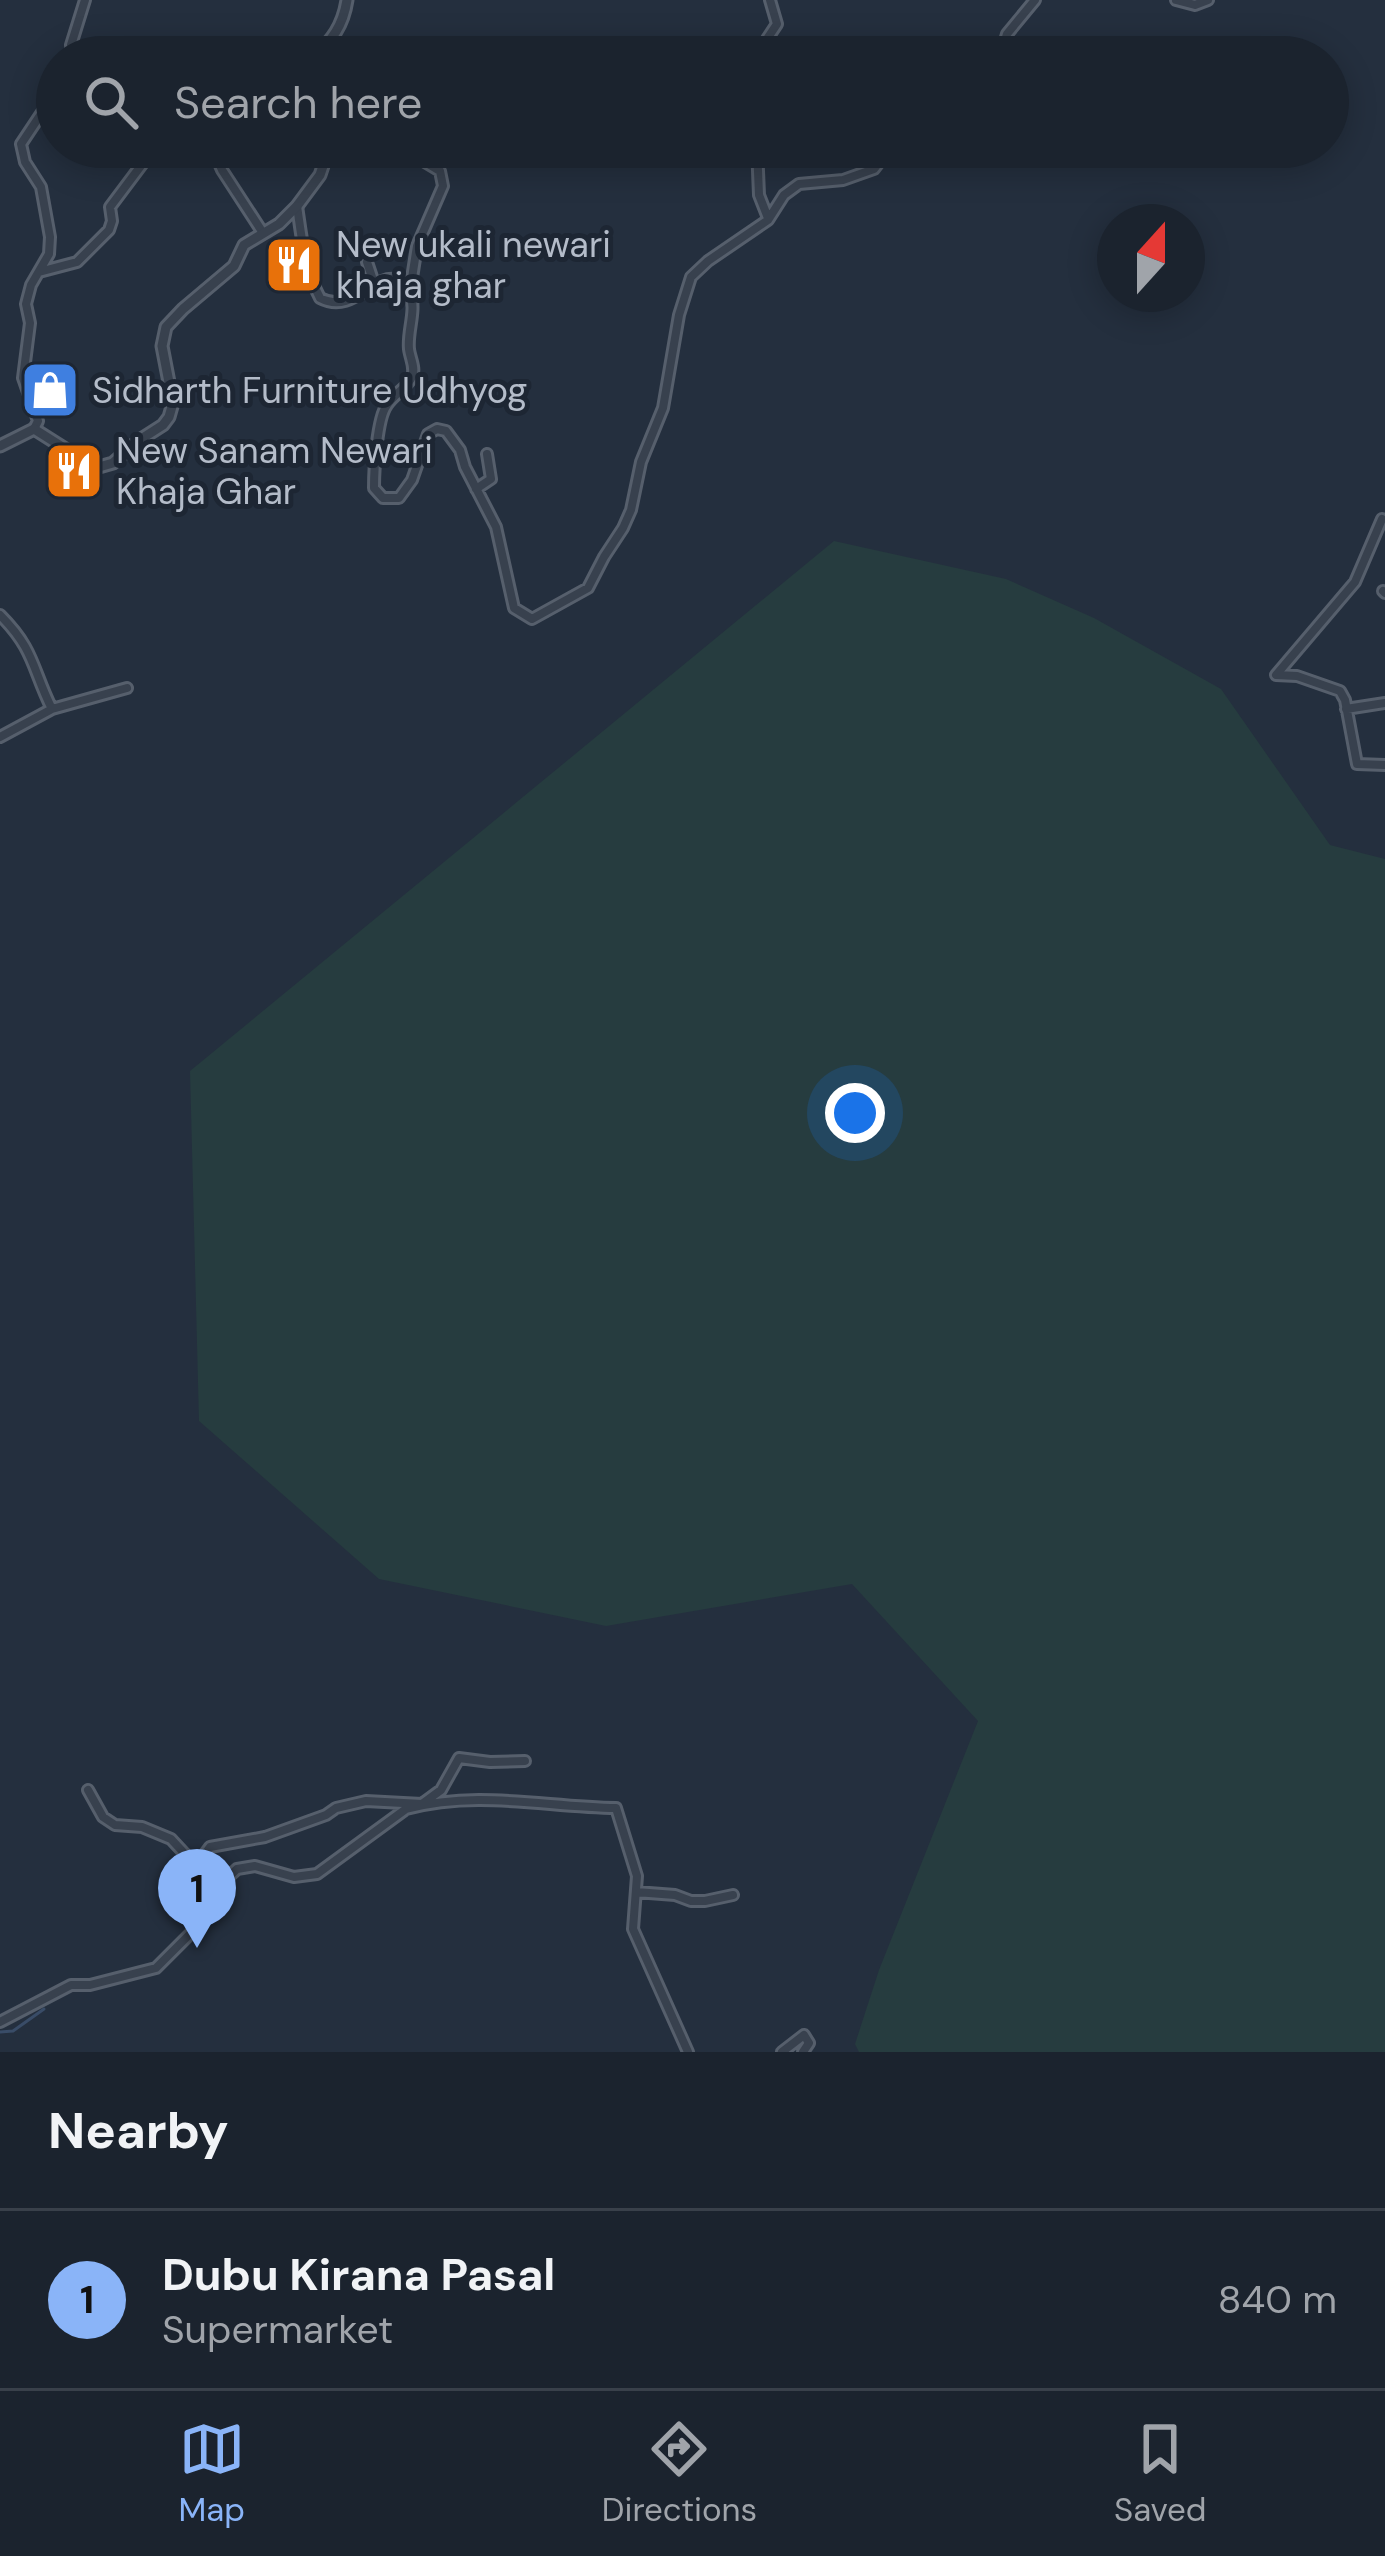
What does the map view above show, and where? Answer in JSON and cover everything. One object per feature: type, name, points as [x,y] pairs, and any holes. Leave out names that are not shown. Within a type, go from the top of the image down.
[{"type":"street","points":[[74,36],[85,0]]},
{"type":"street","points":[[333,36],[347,0]]},
{"type":"street","points":[[769,36],[777,25],[770,0]]},
{"type":"street","points":[[1005,36],[1035,0]]},
{"type":"street","points":[[1176,0],[1195,5],[1208,0]]},
{"type":"street","points":[[0,446],[34,429],[38,421],[22,378],[30,323],[26,304],[49,254],[50,237],[41,187],[21,144],[36,122]]},
{"type":"street","points":[[38,272],[74,264],[109,230],[110,207],[139,168]]},
{"type":"street","points":[[221,168],[263,233]]},
{"type":"street","points":[[34,429],[99,467],[113,463],[163,424],[173,403],[162,346],[166,327],[234,266],[244,245],[279,224],[297,206],[322,168]]},
{"type":"street","points":[[435,168],[443,186],[417,246],[410,292],[412,376],[380,416],[374,488],[383,497],[399,498],[412,480],[428,434],[446,431],[460,450],[496,527],[514,608],[532,619],[588,588],[631,510],[641,462],[662,408],[691,277],[768,220],[784,195],[799,184],[843,180],[875,168]]},
{"type":"street","points":[[758,168],[759,195],[768,220]]},
{"type":"street","points":[[297,206],[304,260],[320,298],[334,303],[353,299],[394,278],[410,292]]},
{"type":"street","points":[[368,262],[375,286]]},
{"type":"street","points":[[476,489],[490,479],[487,454]]},
{"type":"street","points":[[1382,519],[1355,582],[1276,675],[1298,676],[1340,691],[1357,764],[1385,765]]},
{"type":"street","points":[[0,615],[20,634],[52,709]]},
{"type":"street","points":[[0,737],[52,709],[128,688]]},
{"type":"street","points":[[1346,709],[1385,703]]},
{"type":"street","points":[[0,2022],[71,1984],[90,1985],[156,1968],[193,1931],[224,1881],[237,1869],[255,1867],[294,1877],[317,1874],[406,1809],[441,1790],[459,1757],[525,1761]]},
{"type":"street","points":[[88,1790],[103,1817],[116,1825],[142,1827],[171,1839],[196,1866],[215,1898]]},
{"type":"street","points":[[196,1866],[210,1847],[265,1837],[366,1801],[422,1804],[491,1798],[616,1808],[637,1876],[633,1929],[688,2052]]},
{"type":"street","points":[[636,1892],[691,1901],[733,1894]]},
{"type":"street","points":[[782,2052],[804,2035],[809,2043],[803,2052]]},
{"type":"green space","points":[[834,541],[1006,579],[1094,618],[1221,689],[1330,845],[1385,859],[1385,2052],[859,2052],[855,2044],[879,1970],[978,1721],[852,1584],[606,1626],[379,1579],[199,1421],[190,1071]]},
{"type":"waterway","points":[[0,2032],[13,2031],[44,2009]]},
{"type":"place","name":"New ukali newari khaja ghar","points":[[294,265]]},
{"type":"place","name":"Sidharth Furniture Udhyog","points":[[50,390]]},
{"type":"place","name":"New Sanam Newari Khaja Ghar","points":[[74,471]]},
{"type":"place","name":"Dubu Kirana Pasal","points":[[197,1948]]}]
